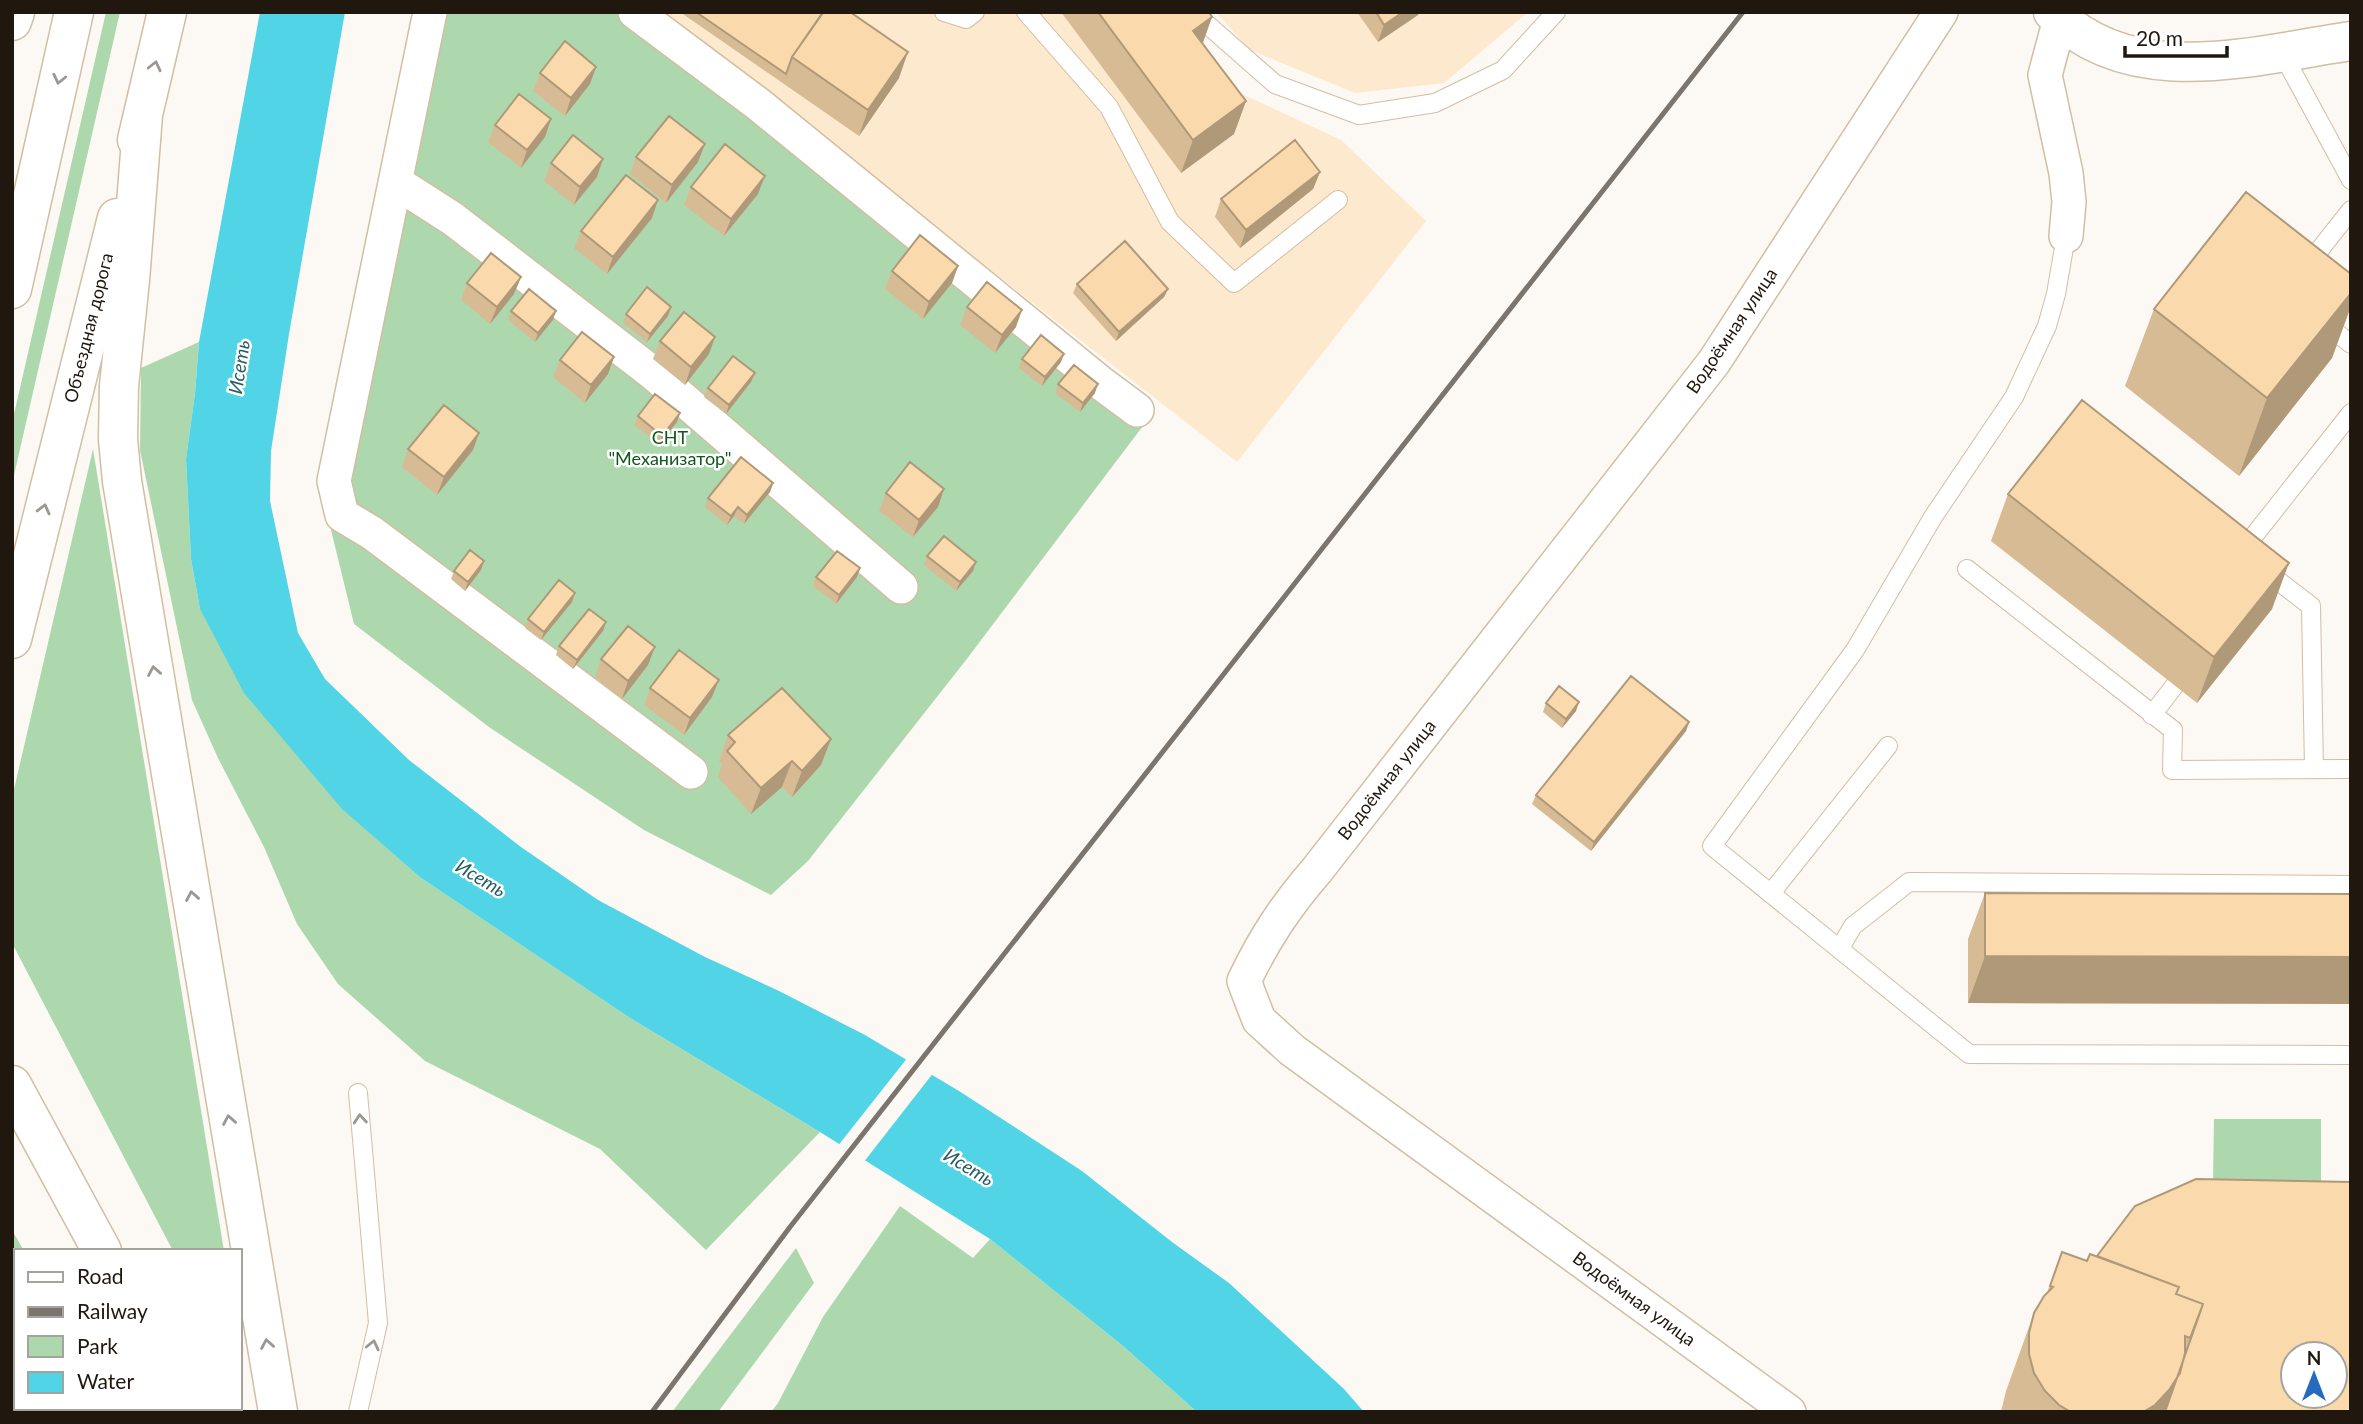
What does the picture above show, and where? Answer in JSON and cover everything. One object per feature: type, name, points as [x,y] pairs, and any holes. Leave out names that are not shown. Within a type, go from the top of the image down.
[{"type":"main road","points":[[12,21],[15,12]]},
{"type":"main road","points":[[12,289],[74,12]]},
{"type":"main road","name":"Объездная дорога","points":[[12,639],[167,14]]},
{"type":"main road","points":[[2057,16],[2089,39],[2127,55],[2188,63],[2235,60],[2351,41]]},
{"type":"main road","points":[[143,115],[119,386],[120,460],[278,1412]]},
{"type":"main road","points":[[12,1085],[101,1249]]},
{"type":"street","points":[[430,12],[397,184],[334,481],[342,514],[372,533],[691,772]]},
{"type":"street","points":[[635,12],[758,104],[1101,384],[1138,410]]},
{"type":"street","name":"Водоёмная улица","points":[[1789,1412],[1292,1050],[1259,1020],[1244,981],[1285,907],[1317,870],[1714,362],[1941,12]]},
{"type":"street","points":[[2057,16],[2045,75],[2066,173],[2069,202],[2066,236]]},
{"type":"street","points":[[397,184],[453,219],[654,374],[901,587]]},
{"type":"lane","points":[[944,12],[967,19],[975,12]]},
{"type":"lane","points":[[1026,12],[1109,107],[1170,222],[1234,283],[1338,200]]},
{"type":"lane","points":[[1193,12],[1275,84],[1359,115],[1435,103],[1503,70],[1556,12]]},
{"type":"lane","points":[[2281,51],[2351,180]]},
{"type":"lane","points":[[2294,282],[2351,210]]},
{"type":"lane","points":[[2066,236],[2056,294],[2047,326],[2014,397],[1933,517],[1855,650],[1712,846],[1969,1054],[2351,1055]]},
{"type":"lane","points":[[2307,309],[2351,344]]},
{"type":"lane","points":[[2314,769],[2311,606],[2236,547],[2351,413]]},
{"type":"lane","points":[[1967,569],[2173,730],[2172,770],[2351,769]]},
{"type":"lane","points":[[2152,715],[2175,685]]},
{"type":"lane","points":[[1771,893],[1888,746]]},
{"type":"lane","points":[[1840,948],[1853,926],[1909,882],[2351,885]]},
{"type":"lane","points":[[358,1093],[378,1323],[358,1412]]},
{"type":"shaded area","points":[[659,12],[1172,12],[1227,87],[1341,140],[1426,221],[1237,462]]},
{"type":"shaded area","points":[[1216,12],[1528,12],[1444,83],[1355,93],[1250,50]]},
{"type":"green space","points":[[106,12],[120,12],[12,484],[12,423]]},
{"type":"green space","name":"СНТ \"Механизатор\"","points":[[422,12],[649,12],[1152,414],[966,660],[808,861],[771,895],[644,830],[489,727],[354,624],[331,530],[322,474]]},
{"type":"green space","points":[[199,342],[186,459],[191,559],[200,609],[342,808],[421,878],[630,1018],[820,1132],[706,1250],[600,1149],[425,1061],[338,984],[297,924],[264,847],[218,758],[192,700],[140,450],[141,368]]},
{"type":"green space","points":[[93,449],[224,1249],[172,1249],[12,943],[12,798]]},
{"type":"green space","points":[[2214,1119],[2321,1119],[2321,1184],[2213,1183]]},
{"type":"green space","points":[[900,1206],[973,1258],[990,1239],[1123,1346],[1197,1412],[771,1412],[823,1317]]},
{"type":"green space","points":[[12,1230],[23,1249],[14,1249],[14,1410],[114,1412],[12,1412]]},
{"type":"green space","points":[[796,1248],[814,1283],[718,1412],[672,1412]]},
{"type":"water","name":"Исеть","points":[[260,12],[345,12],[271,451],[270,501],[298,633],[325,679],[409,760],[521,847],[598,900],[705,957],[865,1035],[959,1091],[1082,1171],[1229,1283],[1344,1389],[1364,1412],[1197,1412],[1123,1346],[990,1239],[820,1132],[630,1018],[421,878],[342,809],[244,693],[200,609],[191,559],[186,459],[199,342]]},
{"type":"pier","points":[[908,1057],[934,1072],[863,1163],[837,1147]]},
{"type":"building","points":[[696,12],[822,14],[792,57],[786,74]]},
{"type":"building","points":[[823,12],[850,12],[908,52],[868,110],[792,57]]},
{"type":"building","points":[[1098,12],[1209,12],[1212,17],[1193,31],[1246,101],[1193,140]]},
{"type":"building","points":[[1376,12],[1403,12],[1384,25]]},
{"type":"building","points":[[565,41],[596,67],[571,98],[540,73]]},
{"type":"building","points":[[519,94],[551,119],[527,150],[495,125]]},
{"type":"building","points":[[669,116],[705,144],[672,185],[636,157]]},
{"type":"building","points":[[573,135],[603,159],[580,187],[551,163]]},
{"type":"building","points":[[1295,140],[1320,172],[1246,230],[1221,199]]},
{"type":"building","points":[[725,144],[765,176],[731,219],[691,187]]},
{"type":"building","points":[[626,175],[658,200],[613,257],[581,231]]},
{"type":"building","points":[[2246,192],[2351,274],[2351,293],[2267,398],[2154,309]]},
{"type":"building","points":[[920,235],[958,266],[929,302],[892,271]]},
{"type":"building","points":[[1125,241],[1168,289],[1119,332],[1077,284]]},
{"type":"building","points":[[491,253],[521,277],[497,307],[467,283]]},
{"type":"building","points":[[987,282],[1022,310],[1002,335],[967,307]]},
{"type":"building","points":[[647,287],[671,307],[650,334],[626,314]]},
{"type":"building","points":[[529,289],[556,311],[538,333],[511,311]]},
{"type":"building","points":[[684,312],[715,337],[691,367],[660,341]]},
{"type":"building","points":[[582,332],[614,357],[591,385],[560,360]]},
{"type":"building","points":[[1041,335],[1064,354],[1045,377],[1022,359]]},
{"type":"building","points":[[733,356],[755,373],[729,405],[708,388]]},
{"type":"building","points":[[1074,365],[1098,384],[1083,403],[1058,384]]},
{"type":"building","points":[[655,394],[680,413],[662,436],[638,416]]},
{"type":"building","points":[[2082,400],[2289,563],[2214,657],[2008,494]]},
{"type":"building","points":[[444,405],[479,433],[444,477],[408,449]]},
{"type":"building","points":[[741,457],[773,483],[747,515],[738,507],[731,516],[708,498]]},
{"type":"building","points":[[910,462],[944,489],[919,520],[886,493]]},
{"type":"building","points":[[944,536],[976,562],[960,582],[927,556]]},
{"type":"building","points":[[470,550],[484,561],[468,582],[454,571]]},
{"type":"building","points":[[837,551],[860,568],[839,595],[816,577]]},
{"type":"building","points":[[559,580],[575,593],[544,632],[528,619]]},
{"type":"building","points":[[589,609],[606,622],[577,660],[559,646]]},
{"type":"building","points":[[628,626],[655,647],[628,681],[601,659]]},
{"type":"building","points":[[679,650],[719,680],[690,718],[650,688]]},
{"type":"building","points":[[1631,676],[1689,722],[1594,842],[1536,795]]},
{"type":"building","points":[[1559,686],[1579,702],[1566,719],[1546,703]]},
{"type":"building","points":[[782,688],[831,739],[802,771],[792,761],[761,788],[727,751],[735,742],[728,735]]},
{"type":"building","points":[[1985,893],[2351,894],[2351,957],[1985,956]]},
{"type":"building","points":[[2196,1179],[2351,1182],[2351,1412],[2165,1412],[2203,1304],[2176,1294],[2179,1287],[2097,1256],[2135,1206]]},
{"type":"building","points":[[2062,1252],[2087,1261],[2090,1254],[2179,1287],[2176,1294],[2203,1304],[2190,1338],[2185,1336],[2185,1353],[2180,1373],[2155,1405],[2143,1412],[2071,1412],[2045,1391],[2034,1373],[2029,1354],[2029,1333],[2034,1313],[2053,1287],[2050,1286]]},
{"type":"railway","points":[[652,1412],[790,1227],[1743,12]]}]
